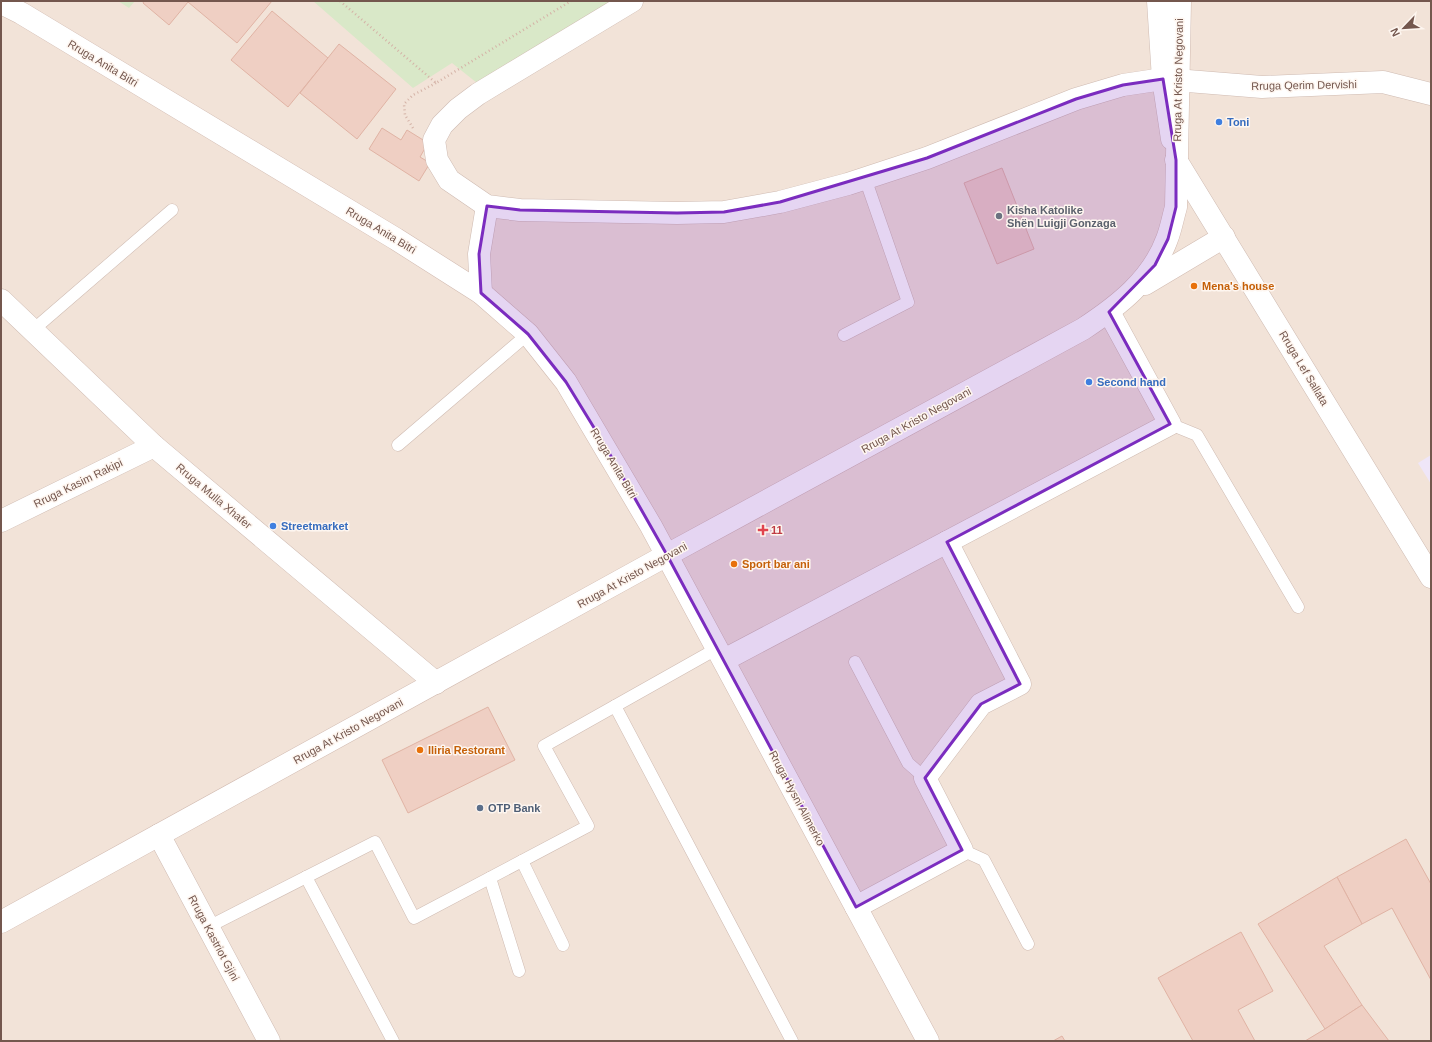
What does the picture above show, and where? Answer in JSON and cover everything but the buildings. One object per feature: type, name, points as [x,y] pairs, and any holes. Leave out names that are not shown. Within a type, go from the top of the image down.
[{"type":"street","points":[[481,293],[479,254],[487,206],[449,180],[437,160],[434,140],[442,125],[458,109],[478,94],[632,1]]},
{"type":"street","name":"Rruga At Kristo Negovani","points":[[1,922],[667,555],[1076,333],[1109,312],[1134,290],[1155,265],[1168,239],[1176,207],[1176,160],[1170,80],[1158,1]]},
{"type":"street","name":"Rruga At Kristo Negovani","points":[[1170,80],[1178,34],[1180,1]]},
{"type":"street","name":"Rruga Anita Bitri","points":[[1,3],[396,239],[481,293],[528,334],[566,382],[604,444],[667,555]]},
{"type":"street","name":"Rruga Qerim Dervishi","points":[[487,206],[520,210],[559,211],[724,212],[780,202],[865,178],[927,158],[1076,99],[1123,85],[1170,80],[1262,87],[1383,82],[1431,94]]},
{"type":"street","name":"Rruga Lef Sallata","points":[[1176,160],[1431,577]]},
{"type":"street","points":[[1134,290],[1224,237]]},
{"type":"street","name":"Rruga Mulla Xhafer","points":[[1,300],[154,446],[436,683]]},
{"type":"street","points":[[721,654],[947,542],[1170,424],[1109,312]]},
{"type":"street","name":"Rruga Kasim Rakipi","points":[[1,521],[154,446]]},
{"type":"street","points":[[856,908],[962,850],[925,778],[981,704],[1020,684],[947,542]]},
{"type":"street","name":"Rruga Hysni Alimerko","points":[[667,555],[928,1041]]},
{"type":"street","name":"Rruga Kastriot Gjini","points":[[159,835],[269,1041]]},
{"type":"lane","points":[[844,335],[908,302],[865,178]]},
{"type":"lane","points":[[32,330],[172,210]]},
{"type":"lane","points":[[398,445],[528,334]]},
{"type":"lane","points":[[1170,424],[1197,435],[1298,607]]},
{"type":"lane","points":[[208,927],[375,842],[414,918],[588,826],[544,746],[615,706],[721,654]]},
{"type":"lane","points":[[855,662],[908,763],[925,778]]},
{"type":"lane","points":[[615,706],[792,1041]]},
{"type":"lane","points":[[962,850],[984,860],[1028,944]]},
{"type":"lane","points":[[522,861],[563,944]]},
{"type":"lane","points":[[306,877],[393,1041]]},
{"type":"lane","points":[[490,878],[519,971]]},
{"type":"path","points":[[340,1],[436,83]]},
{"type":"path","points":[[434,140],[413,128],[404,115],[404,104],[413,95],[436,83],[571,1]]},
{"type":"highlighted area","points":[[1163,79],[1176,160],[1176,207],[1168,239],[1155,265],[1109,312],[1170,424],[947,542],[1020,684],[981,704],[925,778],[962,850],[856,907],[667,555],[604,444],[566,382],[528,334],[481,293],[479,254],[487,206],[520,210],[677,213],[724,212],[780,202],[927,158],[1076,99],[1123,85]]},
{"type":"shaded area","points":[[1,1],[1431,1],[1431,1041],[1,1041]]},
{"type":"shaded area","points":[[1431,455],[1431,484],[1418,463]]},
{"type":"green space","points":[[118,1],[135,1],[129,8]]},
{"type":"green space","points":[[313,1],[624,1],[482,87],[452,63],[413,88]]},
{"type":"place","name":"Toni","points":[[1219,122]]},
{"type":"place","name":"Kisha Katolike Shën Luigji Gonzaga","points":[[999,216]]},
{"type":"place","name":"Mena's house","points":[[1194,286]]},
{"type":"place","name":"Second hand","points":[[1089,382]]},
{"type":"place","name":"Streetmarket","points":[[273,526]]},
{"type":"place","name":"11","points":[[763,530]]},
{"type":"place","name":"Sport bar ani","points":[[734,564]]},
{"type":"place","name":"Iliria Restorant","points":[[420,750]]},
{"type":"place","name":"OTP Bank","points":[[480,808]]}]
